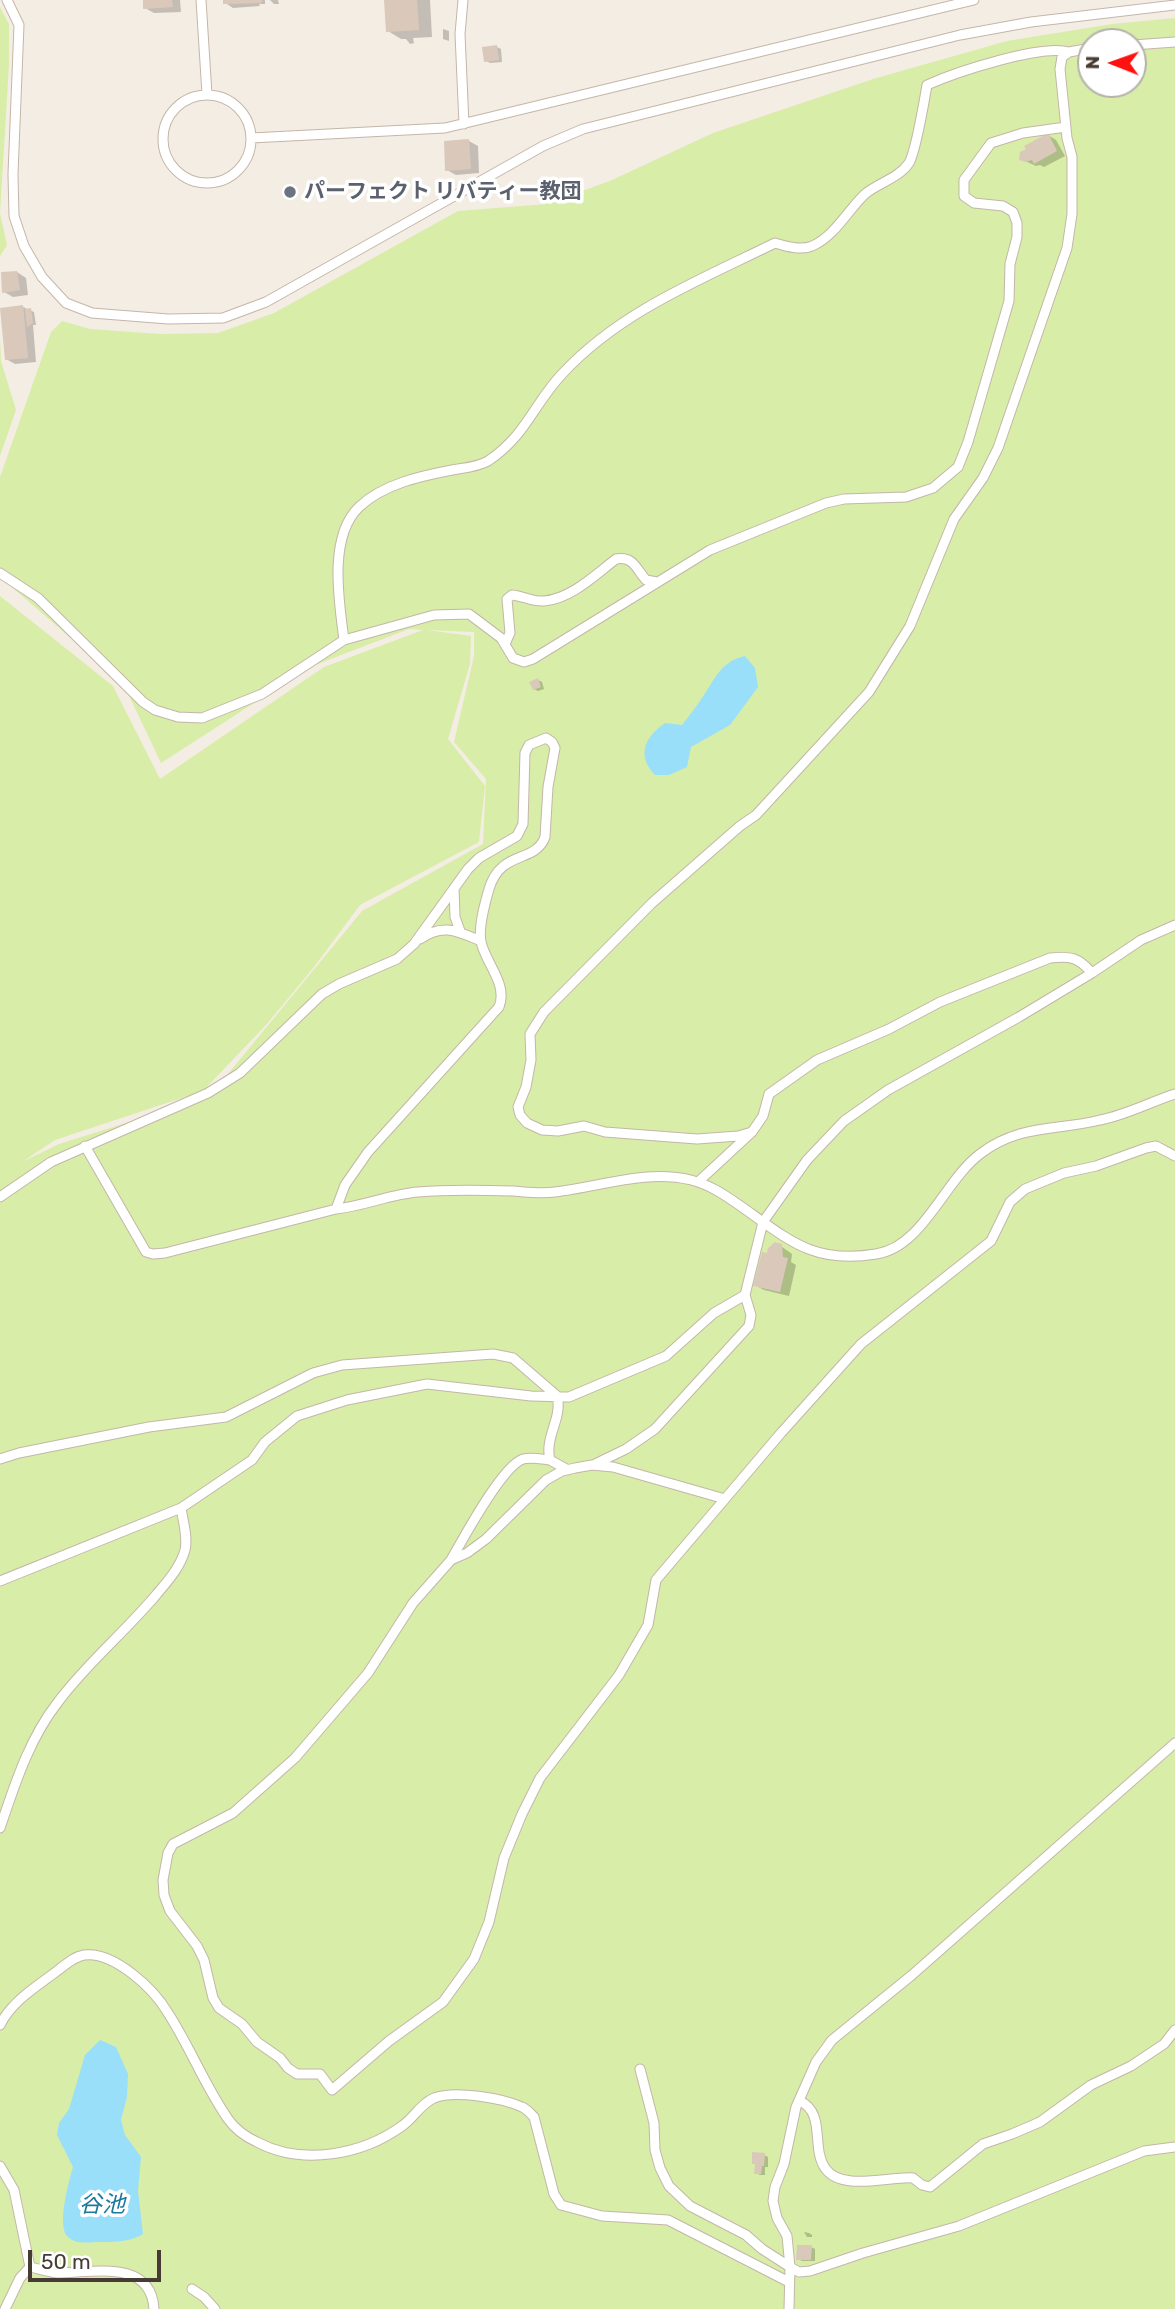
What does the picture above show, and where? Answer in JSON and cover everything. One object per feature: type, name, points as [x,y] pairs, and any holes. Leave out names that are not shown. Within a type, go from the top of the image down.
[{"type":"lane","points":[[7,0],[19,25],[13,184],[14,216],[24,246],[42,277],[66,303],[92,313],[168,319],[223,318],[266,302],[543,146],[583,129],[960,35],[1031,22],[1175,5]]},
{"type":"lane","points":[[201,0],[207,94]]},
{"type":"lane","points":[[463,0],[460,34],[464,124]]},
{"type":"lane","points":[[251,138],[445,128],[974,0]]},
{"type":"lane","points":[[1147,44],[1175,42]]},
{"type":"lane","points":[[344,639],[338,597],[338,556],[343,533],[359,507],[385,490],[421,477],[484,464],[505,449],[523,429],[562,374],[605,334],[650,305],[775,243],[811,247],[834,229],[867,192],[892,178],[909,163],[927,85],[1027,53],[1058,49],[1069,52]]},
{"type":"lane","points":[[751,1132],[738,1136],[696,1139],[605,1132],[584,1126],[558,1131],[542,1130],[527,1124],[520,1115],[519,1107],[531,1060],[530,1034],[544,1012],[652,904],[756,815],[800,768],[869,692],[910,626],[954,519],[983,478],[998,448],[1067,248],[1072,214],[1072,167],[1060,69],[1062,57],[1077,51]]},
{"type":"lane","points":[[207,94],[224,97],[238,107],[248,121],[251,138],[248,157],[236,173],[220,182],[201,183],[183,177],[169,163],[162,145],[164,126],[173,109],[188,98],[207,94]]},
{"type":"lane","points":[[0,572],[38,598],[143,702],[155,710],[178,718],[202,718],[262,694],[344,639],[433,615],[469,614],[496,634],[513,658],[524,662],[533,659],[710,550],[827,503],[844,499],[906,497],[933,488],[958,467],[968,442],[1009,300],[1010,264],[1017,237],[1017,223],[1013,212],[1003,205],[974,203],[964,196],[964,180],[991,143],[1023,133],[1066,127]]},
{"type":"lane","points":[[505,644],[510,633],[508,599],[512,595],[534,601],[559,598],[616,559],[623,558],[630,559],[646,580],[657,582]]},
{"type":"lane","points":[[336,1209],[345,1185],[368,1152],[499,1007],[502,998],[500,985],[481,940],[490,887],[498,868],[542,845],[545,837],[548,787],[555,756],[552,742],[546,738],[529,745],[525,753],[523,824],[517,836],[479,858],[454,887],[415,942]]},
{"type":"lane","points":[[454,887],[455,916],[460,931]]},
{"type":"lane","points":[[451,1560],[467,1553],[486,1539],[546,1480],[568,1470],[592,1465],[640,1441],[681,1402],[749,1326],[751,1315],[745,1296],[763,1222],[807,1160],[844,1121],[888,1090],[1019,1017],[1141,940],[1175,925]]},
{"type":"lane","points":[[0,1197],[51,1162],[208,1093],[240,1073],[323,994],[339,984],[397,959],[426,934],[442,929],[456,929],[481,940]]},
{"type":"lane","points":[[698,1182],[751,1132],[763,1116],[769,1094],[817,1060],[889,1029],[940,1002],[1050,958],[1081,960],[1092,973]]},
{"type":"lane","points":[[85,1146],[146,1251],[153,1254],[416,1192],[465,1190],[553,1193],[629,1179],[671,1177],[698,1182],[718,1190],[801,1247],[821,1255],[859,1257],[880,1254],[901,1245],[922,1224],[960,1172],[981,1153],[1007,1138],[1035,1130],[1101,1120],[1175,1094]]},
{"type":"lane","points":[[568,1470],[550,1460],[522,1459],[510,1467],[451,1560],[413,1603],[368,1674],[295,1758],[233,1813],[173,1844],[168,1853],[163,1880],[164,1895],[170,1911],[197,1946],[204,1960],[213,1998],[219,2008],[242,2024],[257,2042],[281,2058],[288,2068],[297,2074],[320,2074],[332,2090],[389,2041],[443,2001],[474,1959],[489,1922],[504,1858],[522,1814],[540,1778],[620,1675],[648,1625],[656,1580],[861,1344],[991,1241],[1010,1202],[1025,1189],[1064,1173],[1096,1166],[1156,1146],[1175,1156]]},
{"type":"lane","points":[[0,1581],[181,1508],[252,1460],[264,1442],[297,1416],[347,1400],[427,1384],[531,1396],[569,1396],[666,1356],[714,1313],[745,1296]]},
{"type":"lane","points":[[0,1459],[149,1427],[226,1417],[304,1377],[342,1365],[469,1354],[513,1358],[557,1396],[559,1412],[547,1450],[550,1460]]},
{"type":"lane","points":[[592,1465],[613,1467],[725,1499]]},
{"type":"lane","points":[[0,1828],[35,1735],[58,1702],[174,1573],[185,1549],[181,1508]]},
{"type":"lane","points":[[789,2309],[787,2236],[777,2218],[773,2201],[796,2108],[816,2062],[832,2040],[912,1976],[1175,1743]]},
{"type":"lane","points":[[0,2025],[6,2012],[75,1957],[93,1955],[109,1959],[126,1969],[151,1991],[168,2012],[229,2121],[245,2136],[266,2147],[285,2153],[309,2155],[336,2154],[362,2147],[384,2139],[406,2124],[433,2098],[474,2096],[525,2107],[534,2117],[554,2194],[561,2205],[602,2216],[668,2220],[789,2282]]},
{"type":"lane","points":[[800,2101],[812,2109],[816,2120],[818,2152],[825,2169],[834,2177],[871,2181],[913,2178],[930,2187],[983,2144],[1040,2122],[1091,2085],[1131,2066],[1164,2044],[1175,2029]]},
{"type":"lane","points":[[640,2069],[654,2123],[654,2150],[669,2186],[690,2206],[746,2235],[762,2249],[799,2272],[960,2226],[1144,2151],[1175,2147]]},
{"type":"lane","points":[[0,2166],[15,2190],[30,2267]]},
{"type":"lane","points":[[5,2309],[20,2278],[30,2267]]},
{"type":"lane","points":[[30,2267],[54,2273],[120,2271],[132,2275],[141,2280],[149,2290],[154,2309]]},
{"type":"lane","points":[[192,2289],[215,2309]]},
{"type":"green space","points":[[0,7],[9,24],[9,65],[0,213]]},
{"type":"green space","points":[[1175,18],[1175,2309],[0,2309],[0,596],[113,686],[160,779],[324,667],[423,630],[409,629],[310,667],[161,763],[123,683],[0,577],[0,477],[51,332],[62,321],[90,329],[160,334],[218,333],[274,313],[458,211],[547,204],[612,180],[713,133],[873,79],[1007,41],[1077,30],[1077,98],[1147,98],[1147,28],[1087,28]],"holes":[[[427,630],[474,632],[474,656],[454,742],[486,779],[483,844],[362,911],[209,1097],[59,1144],[22,1162],[55,1140],[203,1091],[266,1025],[360,905],[479,842],[485,786],[448,739],[470,664],[471,636]]]},
{"type":"green space","points":[[0,213],[7,245],[0,256]]},
{"type":"green space","points":[[0,337],[1,361],[16,410],[0,456]]},
{"type":"water","points":[[745,656],[755,668],[758,687],[730,725],[691,747],[687,767],[669,775],[655,775],[649,768],[645,753],[652,734],[665,723],[682,725],[724,666]]},
{"type":"water","name":"谷池","points":[[100,2040],[116,2047],[128,2074],[127,2097],[121,2120],[125,2135],[141,2157],[138,2191],[143,2234],[122,2241],[83,2242],[71,2240],[63,2224],[64,2204],[73,2167],[57,2135],[59,2123],[69,2109],[85,2055]]},
{"type":"building","points":[[143,0],[172,0],[173,7],[143,9]]},
{"type":"building","points":[[223,0],[262,0],[262,3],[223,4]]},
{"type":"building","points":[[384,0],[417,0],[419,30],[386,32]]},
{"type":"building","points":[[497,45],[499,60],[484,62],[482,47]]},
{"type":"building","points":[[1048,133],[1057,151],[1034,164],[1032,160],[1019,160],[1020,152],[1026,149],[1024,146]]},
{"type":"building","points":[[469,139],[471,169],[445,171],[444,141]]},
{"type":"building","points":[[17,271],[20,290],[2,293],[1,272]]},
{"type":"building","points":[[23,305],[28,358],[5,360],[0,308]]},
{"type":"building","points":[[31,308],[33,323],[27,327],[25,309]]},
{"type":"building","points":[[538,678],[541,687],[533,690],[529,682]]},
{"type":"building","points":[[775,1242],[782,1244],[783,1257],[788,1258],[780,1292],[753,1286],[762,1252],[767,1253],[768,1248]]},
{"type":"building","points":[[752,2152],[765,2153],[761,2174],[754,2174]]},
{"type":"building","points":[[797,2245],[812,2245],[811,2260],[796,2260]]},
{"type":"place","name":"パーフェクト リバティー教団","points":[[290,192]]}]
